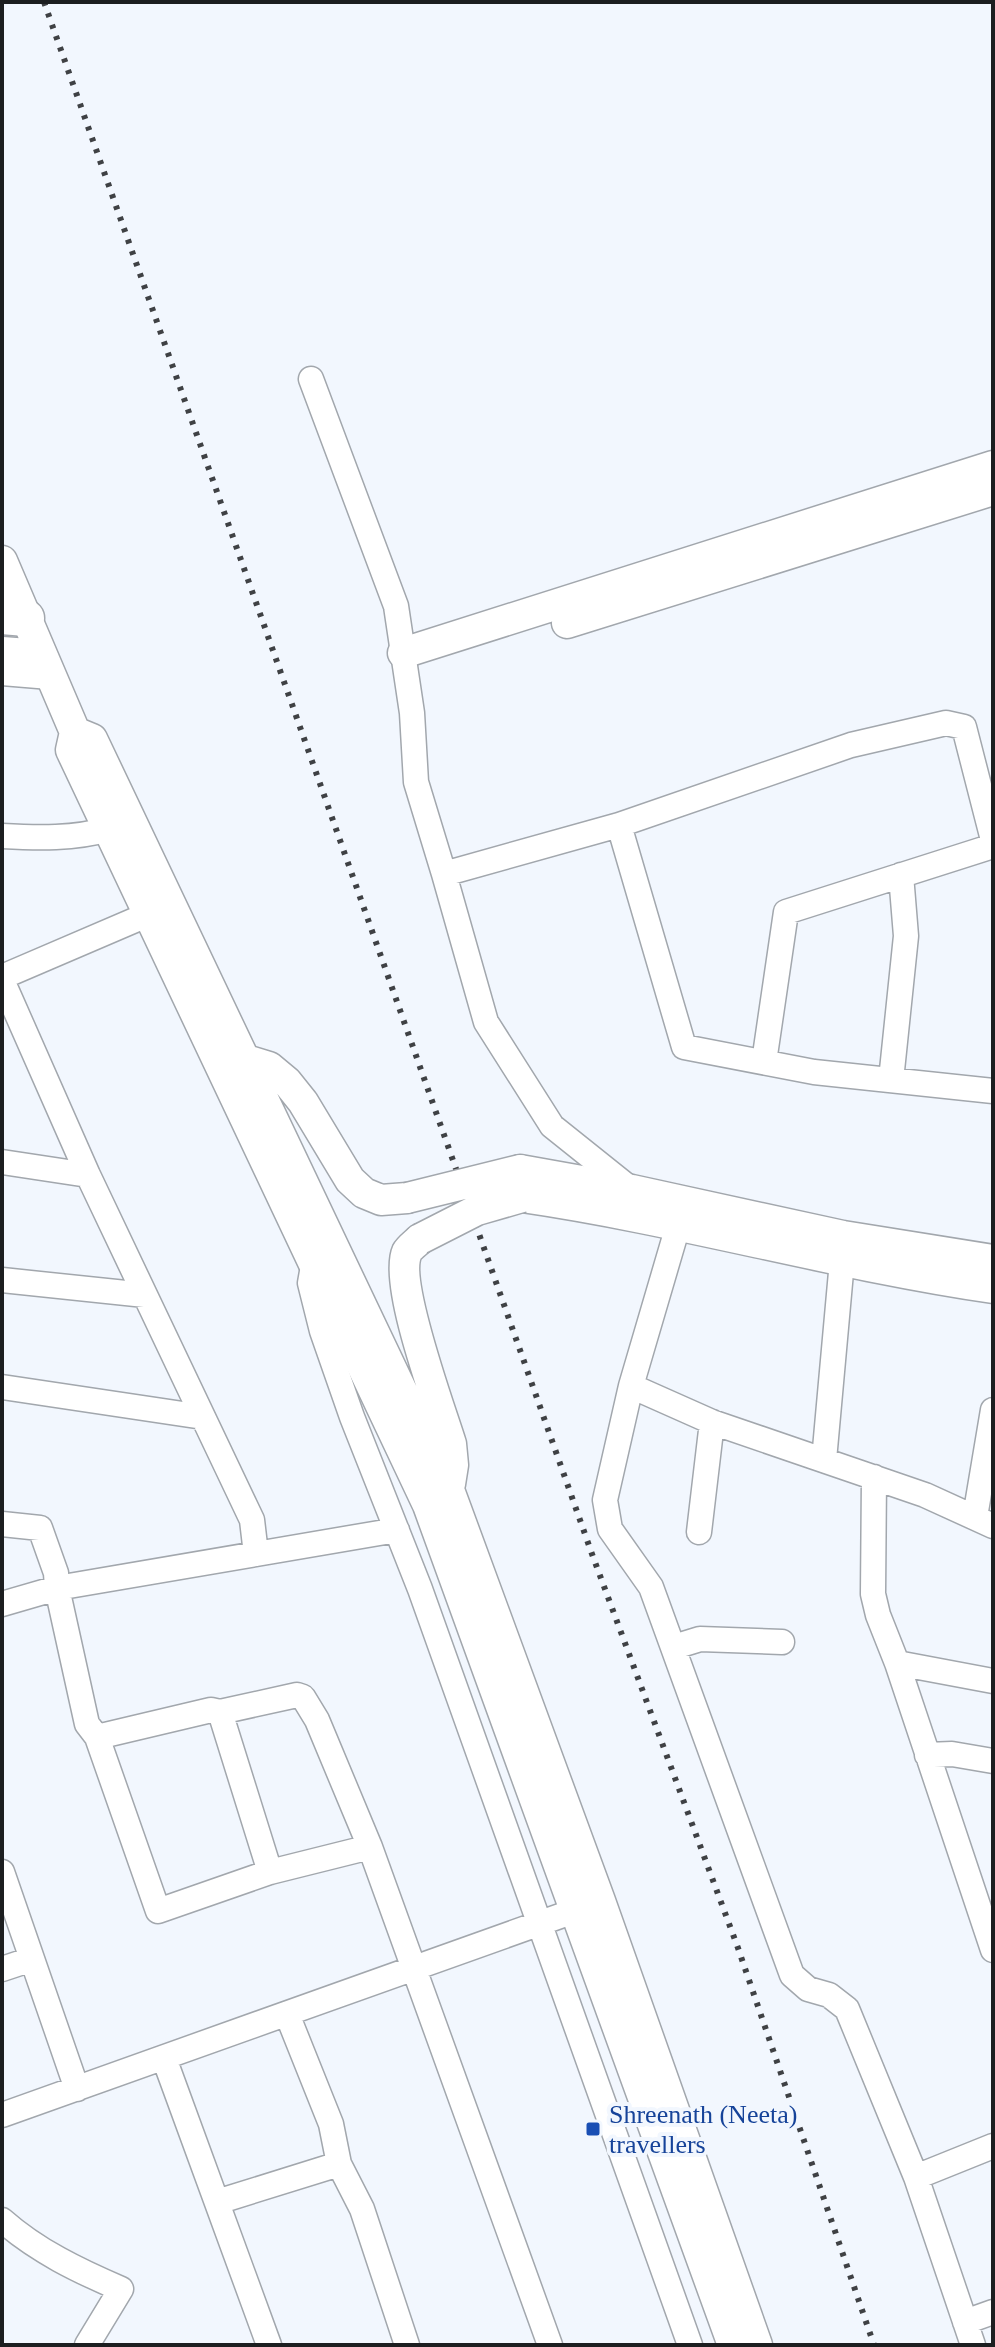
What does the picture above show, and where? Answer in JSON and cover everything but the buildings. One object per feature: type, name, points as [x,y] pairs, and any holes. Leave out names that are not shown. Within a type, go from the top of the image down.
[{"type":"street","points":[[311,379],[396,606],[412,713],[416,782],[486,1022],[552,1126],[632,1190]]},
{"type":"street","points":[[404,663],[993,466]]},
{"type":"street","points":[[404,663],[993,490]]},
{"type":"street","points":[[2,561],[14,617],[45,666],[75,732],[71,750],[428,1505],[732,2345]]},
{"type":"street","points":[[3,670],[45,666]]},
{"type":"street","points":[[444,874],[619,825],[851,745],[946,723],[964,727],[993,843],[786,912],[764,1062]]},
{"type":"street","points":[[75,732],[92,739],[449,1490],[600,1901],[757,2345]]},
{"type":"street","points":[[619,825],[684,1047],[814,1072],[993,1091]]},
{"type":"street","points":[[2,836],[39,838],[87,835],[109,829]]},
{"type":"street","points":[[891,1080],[906,936],[901,875]]},
{"type":"street","points":[[149,914],[2,978],[88,1175],[252,1520],[256,1554]]},
{"type":"street","points":[[246,1060],[269,1067],[287,1082],[303,1102],[350,1180],[364,1193],[381,1200],[521,1184],[632,1190],[843,1236],[993,1260]]},
{"type":"street","points":[[2,1162],[88,1175]]},
{"type":"street","points":[[449,1490],[453,1465],[451,1444],[407,1295],[404,1269],[407,1252],[420,1239],[521,1184],[586,1206],[842,1261],[993,1288]]},
{"type":"street","points":[[678,1226],[631,1386],[605,1500],[610,1529],[651,1587],[792,1975],[808,1989],[829,1995],[847,2009],[916,2177],[969,2333],[993,2312]]},
{"type":"street","points":[[314,1260],[310,1283],[322,1331],[540,1924],[690,2345]]},
{"type":"street","points":[[824,1460],[842,1261]]},
{"type":"street","points":[[2,1280],[145,1295]]},
{"type":"street","points":[[631,1386],[712,1422],[925,1495],[984,1521],[993,1410]]},
{"type":"street","points":[[2,1387],[203,1417]]},
{"type":"street","points":[[699,1532],[712,1422]]},
{"type":"street","points":[[874,1477],[873,1594],[878,1615],[993,1950]]},
{"type":"street","points":[[2,1524],[40,1528],[56,1573],[87,1724],[97,1737],[158,1911],[270,1872],[370,1847]]},
{"type":"street","points":[[2,1604],[57,1588],[397,1530]]},
{"type":"street","points":[[674,1647],[700,1639],[782,1642]]},
{"type":"street","points":[[897,1663],[993,1681]]},
{"type":"street","points":[[97,1737],[211,1710],[220,1712],[281,1697],[303,1697],[317,1720],[370,1847],[550,2345]]},
{"type":"street","points":[[220,1712],[270,1872]]},
{"type":"street","points":[[927,1755],[952,1754],[993,1761]]},
{"type":"street","points":[[2,1872],[77,2089]]},
{"type":"street","points":[[2,2115],[577,1910]]},
{"type":"street","points":[[2,1969],[32,1959]]},
{"type":"street","points":[[287,2014],[331,2124],[339,2164],[362,2209],[407,2345]]},
{"type":"street","points":[[164,2058],[269,2345]]},
{"type":"street","points":[[916,2177],[993,2146]]},
{"type":"street","points":[[217,2202],[339,2164]]},
{"type":"street","points":[[2,2220],[70,2267],[121,2289],[87,2345]]},
{"type":"railway","points":[[44,2],[592,1554],[738,1948],[874,2345]]},
{"type":"place","name":"Shreenath (Neeta) travellers","points":[[593,2129]]}]
